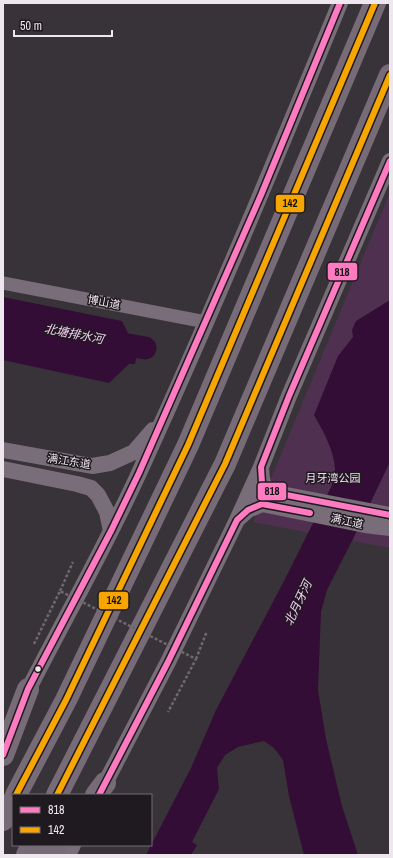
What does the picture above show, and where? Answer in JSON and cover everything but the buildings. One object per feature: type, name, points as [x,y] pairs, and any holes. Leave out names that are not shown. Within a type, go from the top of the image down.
[{"type":"highway","points":[[17,794],[66,700],[188,445],[374,3]]},
{"type":"highway","points":[[58,794],[225,464],[390,75]]},
{"type":"highway","points":[[3,754],[28,689]]},
{"type":"highway","points":[[3,820],[12,803]]},
{"type":"highway","points":[[27,855],[32,846]]},
{"type":"highway","points":[[50,855],[57,846]]},
{"type":"street","points":[[3,739],[111,532],[164,417],[261,195],[340,3]]},
{"type":"street","points":[[100,791],[168,662],[237,520],[261,467],[390,161]]},
{"type":"street","name":"博山道","points":[[3,282],[206,322]]},
{"type":"street","name":"满江东道","points":[[3,450],[92,466],[110,463],[134,452],[164,417]]},
{"type":"street","name":"满江道","points":[[261,467],[262,483],[268,490],[316,508]]},
{"type":"street","name":"满江东道","points":[[3,469],[91,488],[98,495],[107,512],[111,532]]},
{"type":"street","name":"满江道","points":[[237,520],[248,510],[262,504],[316,508],[367,518],[390,528]]},
{"type":"street","name":"满江道","points":[[367,518],[390,515]]},
{"type":"street","points":[[68,855],[72,846]]},
{"type":"path","points":[[34,644],[73,562]]},
{"type":"path","points":[[60,590],[196,659]]},
{"type":"path","points":[[168,712],[196,659],[207,631]]},
{"type":"green space","name":"月牙湾公园","points":[[390,192],[390,548],[253,522]]},
{"type":"water","points":[[3,297],[122,321],[134,345],[139,346],[135,364],[129,364],[109,383],[3,360]]},
{"type":"water","name":"北月牙河","points":[[390,300],[390,462],[327,590],[321,612],[318,690],[326,739],[342,806],[358,855],[304,855],[289,796],[283,760],[274,748],[264,741],[238,747],[225,755],[217,768],[219,789],[192,842],[197,845],[191,855],[146,855],[191,768],[216,710],[284,581],[332,485],[335,469],[333,455],[328,441],[314,415],[338,356],[353,337],[352,330],[356,321]]},
{"type":"waterway","name":"北塘排水河","points":[[107,341],[145,348]]},
{"type":"transit line","name":"818","points":[[3,755],[28,689],[111,531],[139,473],[261,195],[340,3]]},
{"type":"transit line","name":"142","points":[[17,794],[66,700],[188,445],[375,3]]},
{"type":"transit line","name":"142","points":[[58,794],[225,464],[390,75]]},
{"type":"transit line","name":"818","points":[[390,161],[289,396],[261,467],[262,483],[268,490],[276,493],[390,515]]},
{"type":"transit line","name":"818","points":[[100,794],[168,662],[237,520],[248,510],[262,504],[310,513]]}]
